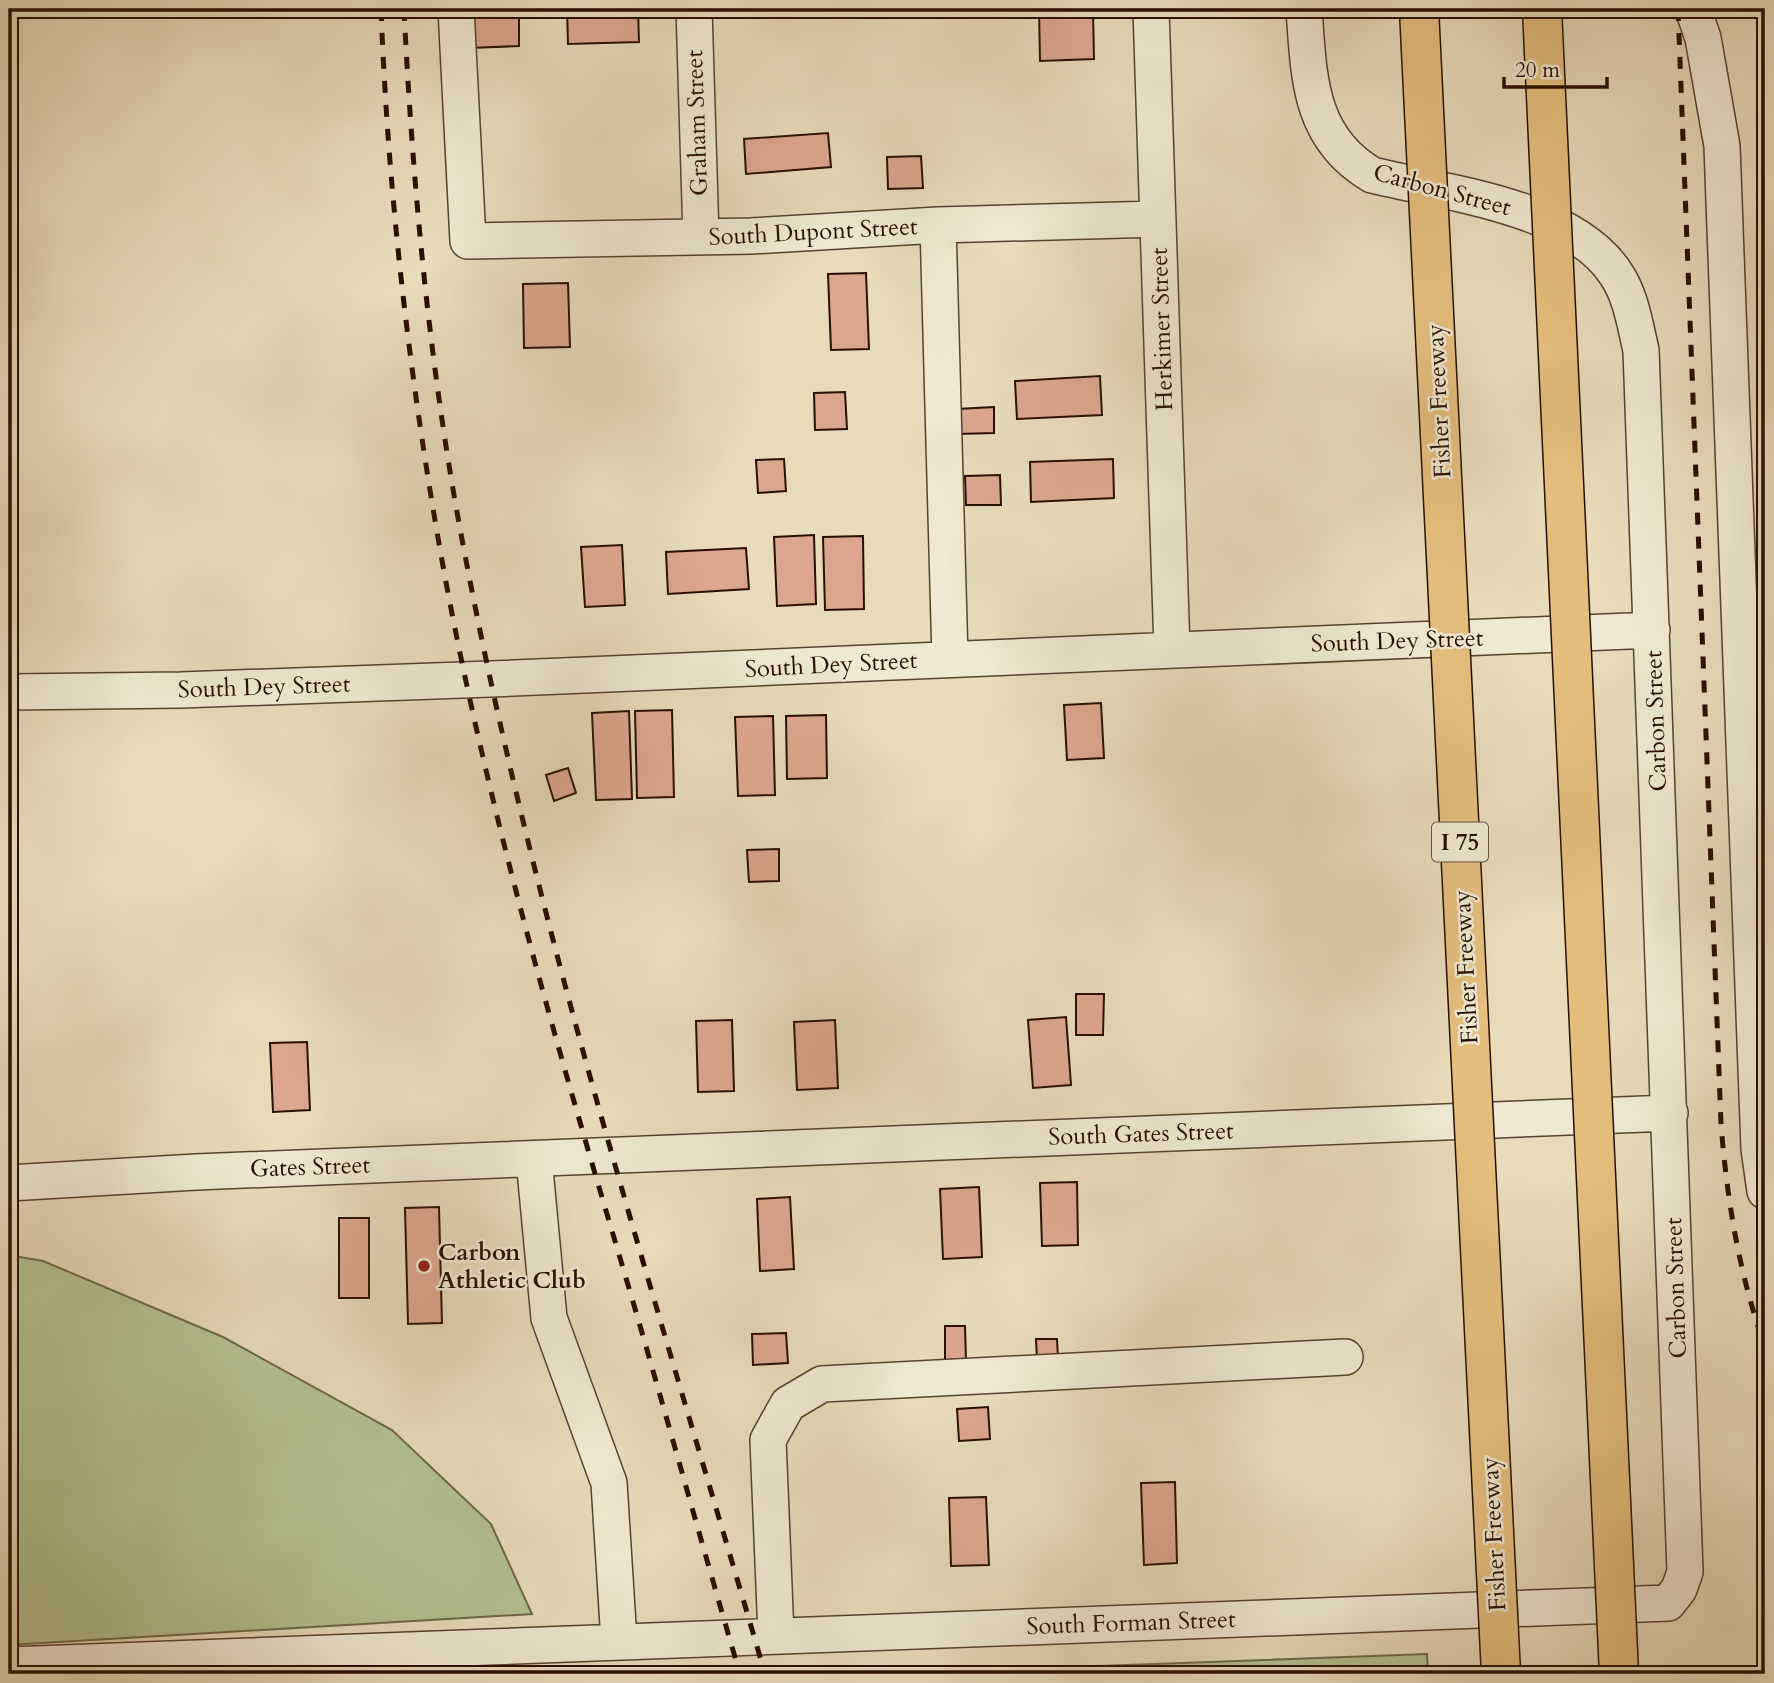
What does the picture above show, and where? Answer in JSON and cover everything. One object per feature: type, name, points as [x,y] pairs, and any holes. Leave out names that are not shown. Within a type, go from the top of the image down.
[{"type":"highway","name":"Fisher Freeway","points":[[1419,9],[1501,1674]]},
{"type":"highway","points":[[1542,9],[1619,1674]]},
{"type":"street","name":"South Dupont Street","points":[[456,9],[468,241],[701,237],[938,225],[1158,219]]},
{"type":"street","name":"Graham Street","points":[[694,9],[701,237]]},
{"type":"street","name":"Herkimer Street","points":[[1151,9],[1172,650]]},
{"type":"street","name":"Carbon Street","points":[[1304,9],[1311,89],[1316,109],[1335,145],[1357,166],[1372,175],[1527,212],[1576,234],[1596,249],[1617,274],[1630,304],[1641,350],[1685,1572],[1679,1589],[1668,1603],[1644,1605]]},
{"type":"street","points":[[1693,9],[1703,38],[1722,146],[1759,1149],[1765,1191]]},
{"type":"street","points":[[938,225],[950,659]]},
{"type":"street","points":[[1740,600],[1765,634]]},
{"type":"street","name":"South Dey Street","points":[[9,692],[194,690],[1652,630]]},
{"type":"street","name":"South Gates Street","points":[[612,1155],[1670,1113]]},
{"type":"street","name":"Gates Street","points":[[9,1182],[612,1155]]},
{"type":"street","points":[[534,1159],[549,1318],[609,1483],[619,1641]]},
{"type":"street","points":[[776,1635],[768,1440],[788,1404],[822,1384],[1345,1357]]},
{"type":"street","name":"South Forman Street","points":[[9,1665],[101,1667],[563,1660],[619,1641],[1644,1605]]},
{"type":"green space","points":[[9,1255],[43,1261],[223,1337],[392,1430],[491,1524],[532,1614],[9,1645]]},
{"type":"green space","points":[[1427,1654],[1428,1674],[878,1674]]},
{"type":"building","points":[[567,9],[638,9],[639,42],[568,44]]},
{"type":"building","points":[[1039,9],[1093,9],[1094,59],[1040,61]]},
{"type":"building","points":[[519,12],[519,46],[471,48],[470,13]]},
{"type":"building","points":[[828,133],[831,167],[746,174],[744,139]]},
{"type":"building","points":[[921,156],[923,188],[888,189],[887,157]]},
{"type":"building","points":[[866,273],[869,349],[831,350],[828,274]]},
{"type":"building","points":[[568,283],[570,347],[524,348],[523,284]]},
{"type":"building","points":[[1100,376],[1102,415],[1017,419],[1015,381]]},
{"type":"building","points":[[845,392],[847,429],[815,430],[814,393]]},
{"type":"building","points":[[994,407],[994,433],[958,434],[957,409]]},
{"type":"building","points":[[784,459],[786,491],[758,493],[756,460]]},
{"type":"building","points":[[1113,459],[1114,498],[1031,502],[1030,462]]},
{"type":"building","points":[[1000,475],[1001,505],[966,505],[965,476]]},
{"type":"building","points":[[814,535],[816,604],[777,606],[774,537]]},
{"type":"building","points":[[863,536],[864,609],[825,610],[823,537]]},
{"type":"building","points":[[1765,543],[1765,601],[1757,573]]},
{"type":"building","points":[[622,545],[625,605],[585,607],[581,547]]},
{"type":"building","points":[[746,548],[749,589],[668,594],[666,552]]},
{"type":"building","points":[[1101,703],[1104,758],[1067,760],[1064,705]]},
{"type":"building","points":[[672,710],[674,797],[637,798],[635,711]]},
{"type":"building","points":[[629,711],[632,799],[596,800],[592,713]]},
{"type":"building","points":[[826,715],[827,778],[787,779],[786,716]]},
{"type":"building","points":[[773,716],[775,795],[738,796],[735,717]]},
{"type":"building","points":[[568,768],[576,793],[554,801],[546,775]]},
{"type":"building","points":[[779,849],[779,881],[749,882],[747,850]]},
{"type":"building","points":[[1076,994],[1104,994],[1103,1035],[1076,1035]]},
{"type":"building","points":[[1066,1017],[1071,1085],[1033,1088],[1028,1020]]},
{"type":"building","points":[[732,1020],[734,1091],[698,1092],[696,1021]]},
{"type":"building","points":[[835,1020],[838,1088],[797,1090],[794,1022]]},
{"type":"building","points":[[307,1042],[310,1110],[273,1112],[270,1043]]},
{"type":"building","points":[[1077,1182],[1078,1245],[1042,1246],[1040,1183]]},
{"type":"building","points":[[979,1187],[982,1257],[943,1259],[940,1189]]},
{"type":"building","points":[[790,1197],[794,1269],[760,1271],[757,1199]]},
{"type":"building","name":"Carbon Athletic Club","points":[[439,1207],[442,1323],[408,1324],[405,1208]]},
{"type":"building","points":[[339,1218],[369,1218],[369,1298],[339,1298]]},
{"type":"building","points":[[945,1326],[965,1326],[966,1361],[945,1361]]},
{"type":"building","points":[[786,1333],[788,1363],[753,1365],[752,1334]]},
{"type":"building","points":[[1036,1339],[1057,1339],[1058,1359],[1037,1360]]},
{"type":"building","points":[[988,1407],[990,1439],[959,1441],[957,1409]]},
{"type":"building","points":[[1175,1482],[1177,1563],[1144,1565],[1141,1483]]},
{"type":"building","points":[[986,1497],[989,1565],[951,1566],[949,1498]]},
{"type":"railway","points":[[381,9],[395,214],[419,419],[441,555],[478,738],[523,919],[573,1099],[740,1674]]},
{"type":"railway","points":[[404,9],[412,146],[433,351],[453,487],[494,697],[563,978],[765,1674]]},
{"type":"railway","points":[[1678,9],[1721,1124],[1736,1237],[1748,1292],[1765,1347]]},
{"type":"place","name":"Carbon Athletic Club","points":[[424,1266]]}]
